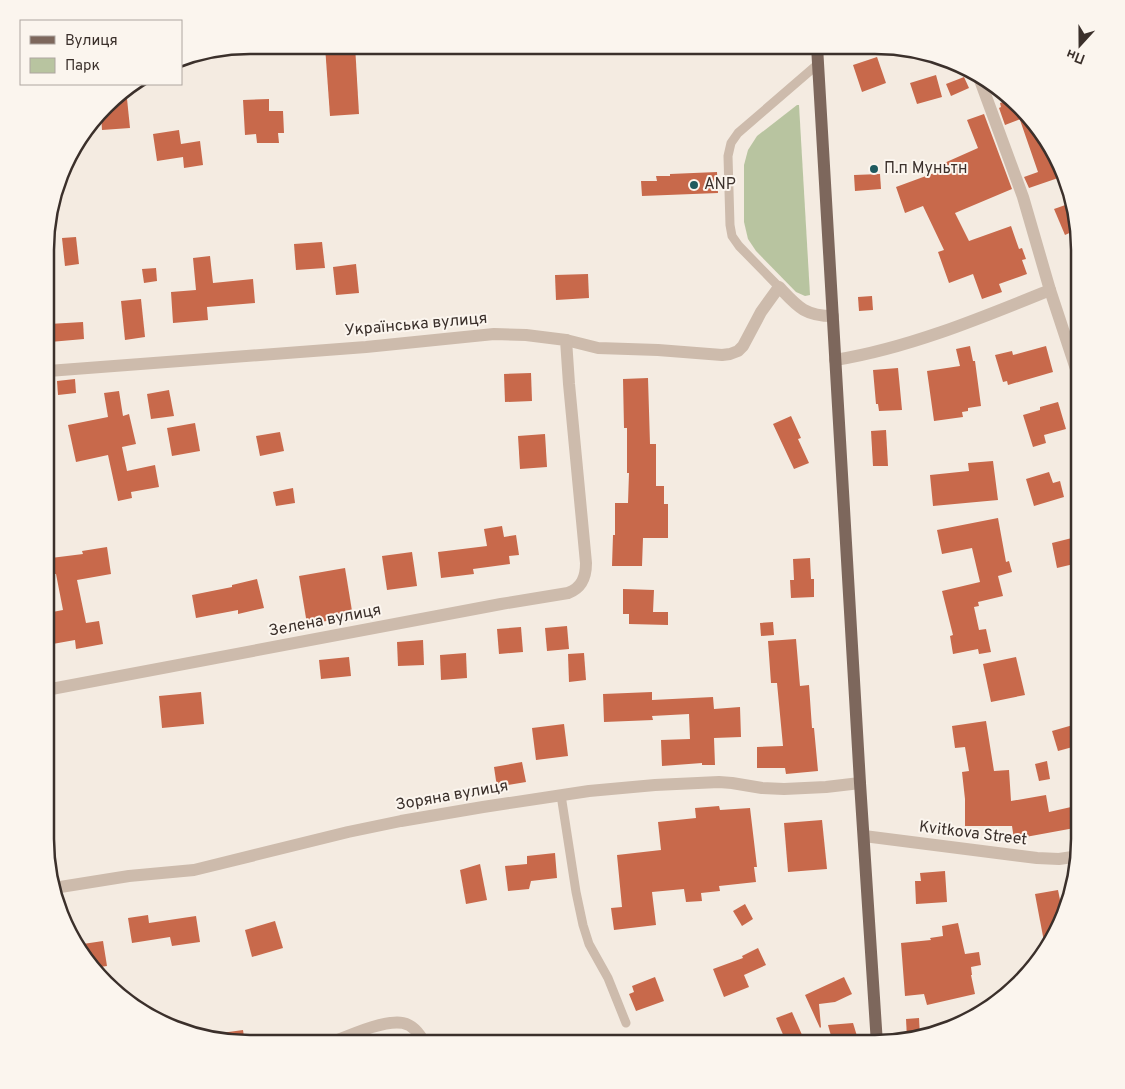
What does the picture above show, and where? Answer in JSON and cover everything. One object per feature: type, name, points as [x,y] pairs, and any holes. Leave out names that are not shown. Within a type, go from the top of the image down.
[{"type":"main road","points":[[817,54],[875,1035]]},
{"type":"street","points":[[982,86],[1023,197],[1071,354]]},
{"type":"street","points":[[779,287],[806,312],[821,316],[833,316]]},
{"type":"street","name":"Українська вулиця","points":[[54,371],[366,347],[494,334],[526,334],[566,340],[598,348],[658,350],[714,355],[730,354],[744,346],[761,312],[779,287]]},
{"type":"street","points":[[835,360],[868,354],[947,330],[1050,290]]},
{"type":"street","name":"Зелена вулиця","points":[[54,688],[568,593],[577,589],[582,584],[586,571],[586,559],[566,340]]},
{"type":"street","name":"Зоряна вулиця","points":[[60,887],[129,876],[194,870],[384,824],[483,807],[622,788],[732,782],[762,788],[784,789],[860,783]]},
{"type":"street","name":"Kvitkova Street","points":[[864,836],[1037,858],[1060,859],[1071,857]]},
{"type":"street","points":[[352,1035],[379,1025],[394,1022],[409,1025],[420,1035]]},
{"type":"lane","points":[[779,287],[739,246],[732,236],[728,156],[731,143],[738,133],[818,64]]},
{"type":"lane","points":[[561,796],[583,925],[589,944],[611,985],[626,1023]]},
{"type":"green space","points":[[799,105],[810,295],[805,296],[796,292],[756,251],[748,239],[744,222],[744,165],[748,150],[757,136]]},
{"type":"building","points":[[326,54],[356,54],[359,114],[330,116]]},
{"type":"building","points":[[877,57],[886,83],[862,92],[853,65]]},
{"type":"building","points":[[936,75],[942,97],[917,104],[910,83]]},
{"type":"building","points":[[964,77],[969,88],[951,96],[946,84]]},
{"type":"building","points":[[127,97],[130,128],[102,130],[102,122]]},
{"type":"building","points":[[269,99],[269,111],[283,111],[284,133],[278,133],[279,143],[257,143],[256,134],[245,135],[243,100]]},
{"type":"building","points":[[1004,102],[1021,119],[1005,125],[999,108],[1001,107],[1000,103]]},
{"type":"building","points":[[984,114],[1012,189],[955,213],[969,241],[1011,226],[1019,249],[1022,248],[1026,259],[1022,260],[1027,274],[999,284],[1002,292],[982,299],[973,274],[949,283],[938,252],[944,250],[923,206],[905,213],[896,187],[945,169],[942,164],[978,148],[967,120]]},
{"type":"building","points":[[1020,120],[1023,121],[1038,141],[1057,178],[1029,188],[1024,177],[1038,172]]},
{"type":"building","points":[[179,130],[181,144],[200,141],[203,165],[184,168],[183,157],[157,161],[153,134]]},
{"type":"building","points":[[717,172],[718,193],[642,196],[641,181],[657,181],[656,176]]},
{"type":"building","points":[[880,174],[881,189],[855,191],[854,175]]},
{"type":"building","points":[[1066,205],[1071,232],[1065,235],[1054,209]]},
{"type":"building","points":[[76,237],[79,264],[65,266],[62,238]]},
{"type":"building","points":[[322,242],[325,268],[296,270],[294,244]]},
{"type":"building","points":[[210,256],[213,283],[253,279],[255,303],[207,307],[208,320],[173,323],[171,292],[196,290],[193,258]]},
{"type":"building","points":[[356,264],[359,293],[336,295],[333,267]]},
{"type":"building","points":[[156,268],[157,281],[144,283],[142,269]]},
{"type":"building","points":[[588,274],[589,298],[556,300],[555,275]]},
{"type":"building","points":[[872,296],[873,310],[859,311],[858,297]]},
{"type":"building","points":[[141,299],[145,337],[125,340],[121,301]]},
{"type":"building","points":[[83,322],[84,339],[54,342],[54,324]]},
{"type":"building","points":[[970,346],[973,361],[975,361],[981,406],[968,408],[968,411],[962,412],[963,417],[934,421],[927,371],[960,366],[956,349]]},
{"type":"building","points":[[1046,346],[1053,372],[1008,385],[1007,381],[1003,382],[995,355],[1012,351],[1013,355]]},
{"type":"building","points":[[898,368],[902,410],[879,411],[878,404],[876,404],[873,370]]},
{"type":"building","points":[[531,373],[532,401],[505,402],[504,374]]},
{"type":"building","points":[[648,378],[650,444],[656,444],[656,486],[664,486],[664,504],[668,504],[668,538],[643,538],[642,566],[612,566],[613,535],[615,535],[615,503],[628,503],[629,473],[627,473],[627,428],[624,428],[623,379]]},
{"type":"building","points":[[75,379],[76,393],[58,395],[57,381]]},
{"type":"building","points":[[169,390],[174,416],[151,419],[147,394]]},
{"type":"building","points":[[119,391],[123,416],[129,414],[136,444],[122,447],[127,471],[155,465],[159,487],[131,492],[132,498],[118,501],[108,455],[76,462],[68,425],[108,417],[104,393]]},
{"type":"building","points":[[1058,402],[1066,429],[1044,435],[1046,443],[1033,447],[1023,415],[1040,410],[1040,407]]},
{"type":"building","points":[[791,416],[801,438],[798,439],[809,463],[794,469],[773,424]]},
{"type":"building","points":[[195,423],[200,451],[172,456],[167,428]]},
{"type":"building","points":[[886,430],[888,466],[873,466],[871,431]]},
{"type":"building","points":[[280,432],[284,451],[260,456],[256,436]]},
{"type":"building","points":[[545,434],[547,467],[520,469],[518,436]]},
{"type":"building","points":[[993,461],[998,500],[933,506],[930,475],[969,471],[968,463]]},
{"type":"building","points":[[1049,472],[1053,483],[1060,481],[1064,497],[1034,506],[1026,479]]},
{"type":"building","points":[[293,488],[295,503],[276,506],[273,492]]},
{"type":"building","points":[[998,518],[1006,562],[1009,561],[1012,572],[998,576],[1003,596],[978,602],[979,606],[974,607],[979,630],[986,629],[991,652],[979,654],[978,649],[953,654],[950,636],[953,635],[942,591],[980,582],[972,548],[942,554],[937,530]]},
{"type":"building","points":[[502,526],[504,537],[516,535],[519,555],[509,556],[510,564],[473,569],[474,574],[441,578],[438,552],[487,546],[484,529]]},
{"type":"building","points":[[1071,538],[1071,565],[1057,568],[1052,543]]},
{"type":"building","points":[[107,547],[111,574],[77,580],[86,623],[99,621],[103,644],[76,649],[75,640],[54,644],[54,612],[63,610],[56,574],[54,574],[54,558],[83,554],[82,551]]},
{"type":"building","points":[[412,552],[417,586],[387,590],[382,556]]},
{"type":"building","points":[[810,558],[811,579],[814,579],[814,597],[791,598],[790,580],[794,580],[793,559]]},
{"type":"building","points":[[345,568],[353,617],[307,624],[299,576]]},
{"type":"building","points":[[257,579],[264,608],[238,614],[238,610],[196,618],[192,595],[232,587],[232,585]]},
{"type":"building","points":[[623,589],[654,590],[653,612],[668,612],[668,625],[629,624],[629,614],[623,614]]},
{"type":"building","points":[[773,622],[774,635],[761,636],[760,623]]},
{"type":"building","points":[[567,626],[569,649],[547,651],[545,628]]},
{"type":"building","points":[[521,627],[523,652],[499,654],[497,629]]},
{"type":"building","points":[[796,639],[800,686],[809,685],[818,771],[786,774],[785,768],[757,768],[757,747],[783,746],[777,683],[771,683],[768,641]]},
{"type":"building","points":[[423,640],[424,665],[398,666],[397,642]]},
{"type":"building","points":[[466,653],[467,678],[441,680],[440,655]]},
{"type":"building","points":[[584,653],[586,680],[569,682],[568,654]]},
{"type":"building","points":[[349,657],[351,676],[321,679],[319,660]]},
{"type":"building","points":[[1016,657],[1025,695],[991,702],[983,664]]},
{"type":"building","points":[[201,692],[204,724],[162,728],[159,696]]},
{"type":"building","points":[[652,692],[652,700],[713,697],[714,709],[740,707],[741,737],[714,738],[715,765],[702,765],[702,763],[662,766],[661,740],[690,739],[689,714],[652,716],[653,720],[604,722],[603,694]]},
{"type":"building","points":[[986,721],[994,771],[1009,770],[1011,801],[1046,795],[1049,812],[1071,807],[1071,829],[1014,839],[1012,826],[965,826],[962,772],[969,771],[965,747],[955,748],[952,726]]},
{"type":"building","points":[[564,724],[568,756],[536,760],[532,728]]},
{"type":"building","points":[[1071,726],[1071,747],[1058,751],[1052,731]]},
{"type":"building","points":[[1047,761],[1050,779],[1039,781],[1035,764]]},
{"type":"building","points":[[522,762],[526,782],[497,787],[494,767]]},
{"type":"building","points":[[719,806],[720,810],[750,808],[757,867],[754,867],[756,882],[719,886],[720,891],[701,893],[702,901],[686,902],[684,889],[652,892],[656,925],[614,930],[611,908],[622,907],[617,855],[661,850],[658,822],[696,818],[695,808]]},
{"type":"building","points":[[822,820],[827,869],[788,872],[784,823]]},
{"type":"building","points":[[555,853],[557,878],[531,881],[529,889],[508,891],[505,866],[527,864],[527,856]]},
{"type":"building","points":[[480,864],[487,900],[466,904],[460,870]]},
{"type":"building","points":[[945,871],[947,902],[916,904],[915,881],[921,881],[920,873]]},
{"type":"building","points":[[1058,890],[1061,903],[1044,939],[1035,894]]},
{"type":"building","points":[[745,904],[753,919],[742,926],[733,911]]},
{"type":"building","points":[[148,915],[149,923],[196,916],[200,942],[172,946],[170,937],[132,943],[128,918]]},
{"type":"building","points":[[275,921],[283,948],[252,957],[245,930]]},
{"type":"building","points":[[958,923],[965,954],[979,952],[981,965],[971,967],[975,994],[927,1005],[924,994],[905,996],[901,943],[931,940],[930,938],[943,936],[942,926]]},
{"type":"building","points":[[103,941],[107,966],[101,967],[84,944]]},
{"type":"building","points":[[758,948],[766,965],[744,975],[749,987],[724,997],[713,969],[743,958],[742,956]]},
{"type":"building","points":[[655,977],[664,1001],[636,1011],[629,994],[634,992],[632,986]]},
{"type":"building","points":[[844,977],[852,994],[835,1002],[819,1004],[820,1028],[805,995]]},
{"type":"building","points":[[792,1012],[802,1035],[783,1035],[776,1018]]},
{"type":"building","points":[[919,1018],[920,1030],[907,1033],[906,1019]]},
{"type":"building","points":[[853,1023],[857,1035],[831,1035],[828,1025]]},
{"type":"building","points":[[243,1030],[244,1035],[224,1034],[220,1033]]},
{"type":"place","name":"П.п Муньтн","points":[[874,169]]},
{"type":"place","name":"ANP","points":[[694,185]]}]
